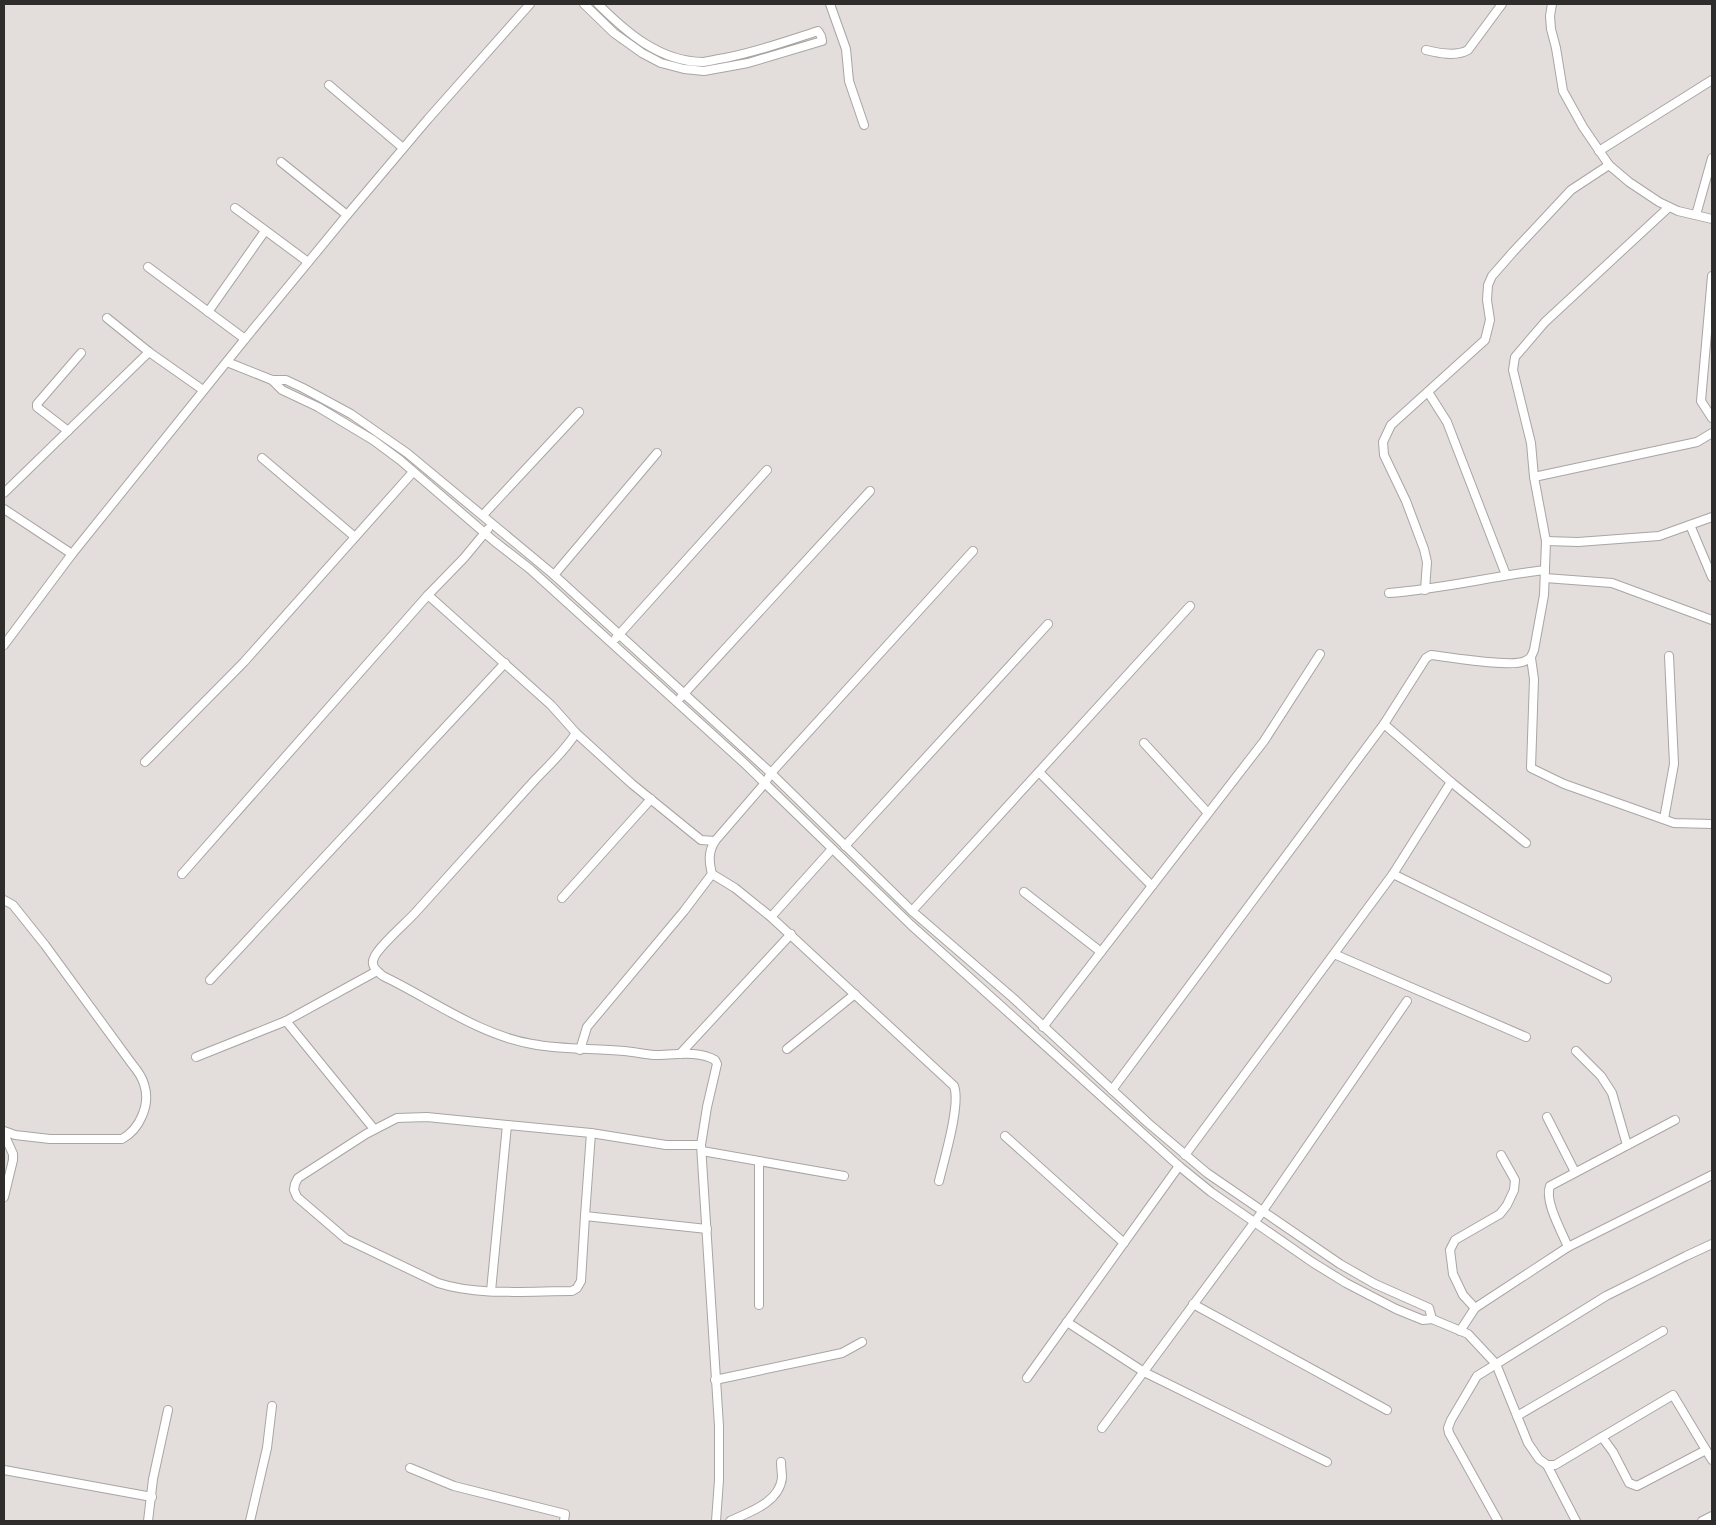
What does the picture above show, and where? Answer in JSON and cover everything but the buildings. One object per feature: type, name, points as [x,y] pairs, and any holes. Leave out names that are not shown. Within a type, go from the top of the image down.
[{"type":"street","points":[[4,645],[72,554],[308,262],[403,148],[530,4]]},
{"type":"street","points":[[584,4],[614,33],[642,53],[661,63],[684,69],[704,71],[748,63],[822,41],[818,31],[744,54],[704,62],[686,60],[666,54],[647,45],[620,26],[598,4]]},
{"type":"street","points":[[830,4],[846,49],[849,81],[864,125]]},
{"type":"street","points":[[1426,50],[1439,53],[1462,53],[1468,50],[1493,13],[1502,4]]},
{"type":"street","points":[[1552,4],[1550,16],[1551,29],[1563,91],[1583,127],[1609,165],[1629,182],[1659,202],[1678,211],[1712,219]]},
{"type":"street","points":[[642,53],[647,45]]},
{"type":"street","points":[[744,54],[748,63]]},
{"type":"street","points":[[704,62],[704,71]]},
{"type":"street","points":[[1599,151],[1712,81]]},
{"type":"street","points":[[329,85],[403,148]]},
{"type":"street","points":[[1696,215],[1712,158]]},
{"type":"street","points":[[281,162],[347,215]]},
{"type":"street","points":[[1425,590],[1427,562],[1424,548],[1406,501],[1384,455],[1382,442],[1392,425],[1485,340],[1490,320],[1487,300],[1488,285],[1492,276],[1571,190],[1609,165]]},
{"type":"street","points":[[1669,206],[1545,322],[1515,357],[1512,370],[1531,442],[1534,477],[1546,541],[1544,595],[1531,658],[1534,679],[1531,768],[1564,784],[1674,823],[1712,824]]},
{"type":"street","points":[[235,208],[308,262]]},
{"type":"street","points":[[208,312],[265,231]]},
{"type":"street","points":[[148,267],[245,339]]},
{"type":"street","points":[[1712,276],[1701,401],[1712,418]]},
{"type":"street","points":[[107,318],[149,352],[203,390]]},
{"type":"street","points":[[4,494],[149,352]]},
{"type":"street","points":[[68,431],[37,407],[37,404],[81,353]]},
{"type":"street","points":[[227,362],[272,380],[291,382],[351,414],[407,453],[554,575],[772,774],[912,911],[1029,1013],[1185,1155],[1262,1212],[1340,1264],[1374,1284],[1429,1308],[1432,1319]]},
{"type":"street","points":[[272,380],[282,390],[300,397],[346,422],[373,440],[530,569],[765,783],[911,925],[1140,1132],[1211,1192],[1332,1274],[1396,1309],[1423,1320],[1432,1319],[1468,1334],[1496,1364],[1528,1443],[1539,1459],[1547,1465],[1576,1521]]},
{"type":"street","points":[[1428,392],[1448,422],[1506,575]]},
{"type":"street","points":[[483,515],[579,412]]},
{"type":"street","points":[[1534,477],[1697,442],[1712,433]]},
{"type":"street","points":[[554,575],[657,453]]},
{"type":"street","points":[[262,458],[356,537]]},
{"type":"street","points":[[611,643],[767,470]]},
{"type":"street","points":[[144,762],[244,662],[413,472]]},
{"type":"street","points":[[677,702],[870,491]]},
{"type":"street","points":[[4,509],[72,554]]},
{"type":"street","points":[[1546,541],[1578,542],[1659,536],[1712,518]]},
{"type":"street","points":[[182,874],[428,595],[464,558],[492,524]]},
{"type":"street","points":[[1690,525],[1712,576]]},
{"type":"street","points":[[939,1181],[955,1106],[956,1090],[954,1086],[772,916],[735,888],[712,874],[708,860],[711,847],[715,841],[772,774],[973,551]]},
{"type":"street","points":[[1389,593],[1425,590],[1506,575],[1545,574],[1612,583],[1712,620]]},
{"type":"street","points":[[428,595],[551,705],[576,733],[651,799],[701,840],[715,841]]},
{"type":"street","points":[[912,911],[1190,606]]},
{"type":"street","points":[[845,846],[1048,624]]},
{"type":"street","points":[[1044,1027],[1264,741],[1320,654]]},
{"type":"street","points":[[1112,1090],[1384,724],[1426,658],[1431,655],[1505,663],[1524,662],[1531,658]]},
{"type":"street","points":[[1664,819],[1674,764],[1669,656]]},
{"type":"street","points":[[210,980],[505,663]]},
{"type":"street","points":[[1384,724],[1526,844]]},
{"type":"street","points":[[576,733],[566,749],[379,950],[374,957],[373,964],[383,976],[477,1026],[507,1038],[534,1045],[580,1050],[623,1051],[654,1055],[701,1055],[709,1056],[717,1064],[707,1107],[702,1148],[719,1426],[716,1521]]},
{"type":"street","points":[[1144,743],[1208,813]]},
{"type":"street","points":[[1039,772],[1152,886]]},
{"type":"street","points":[[1185,1155],[1393,874],[1451,782]]},
{"type":"street","points":[[562,898],[651,799]]},
{"type":"street","points":[[772,916],[832,849]]},
{"type":"street","points":[[580,1050],[587,1027],[684,911],[712,874]]},
{"type":"street","points":[[1393,874],[1607,979]]},
{"type":"street","points":[[1024,892],[1101,952]]},
{"type":"street","points":[[4,900],[13,905],[45,945],[132,1064],[144,1084],[146,1097],[144,1110],[136,1127],[122,1139],[50,1139],[4,1133]]},
{"type":"street","points":[[680,1054],[791,934]]},
{"type":"street","points":[[1334,954],[1526,1037]]},
{"type":"street","points":[[196,1057],[286,1021],[377,971]]},
{"type":"street","points":[[787,1049],[854,994]]},
{"type":"street","points":[[1102,1428],[1262,1212],[1407,1001]]},
{"type":"street","points":[[1020,1022],[1029,1013]]},
{"type":"street","points":[[286,1021],[374,1129]]},
{"type":"street","points":[[1576,1051],[1602,1076],[1612,1093],[1627,1145]]},
{"type":"street","points":[[591,1133],[581,1281],[577,1288],[572,1291],[491,1291],[454,1288],[438,1284],[346,1240],[297,1197],[294,1190],[298,1178],[374,1129],[398,1118],[412,1116],[591,1133],[666,1145],[702,1148],[759,1161],[844,1176]]},
{"type":"street","points":[[1546,1117],[1575,1172]]},
{"type":"street","points":[[1568,1247],[1549,1201],[1548,1192],[1550,1186],[1675,1120]]},
{"type":"street","points":[[1140,1132],[1148,1123]]},
{"type":"street","points":[[491,1291],[507,1125]]},
{"type":"street","points":[[4,1133],[13,1154],[4,1197]]},
{"type":"street","points":[[1004,1136],[1124,1242]]},
{"type":"street","points":[[1475,1308],[1463,1295],[1453,1274],[1450,1250],[1455,1240],[1500,1214],[1507,1205],[1514,1190],[1515,1180],[1501,1155]]},
{"type":"street","points":[[759,1161],[759,1305]]},
{"type":"street","points":[[1027,1378],[1179,1166]]},
{"type":"street","points":[[1460,1331],[1475,1308],[1568,1247],[1712,1175]]},
{"type":"street","points":[[586,1216],[707,1229]]},
{"type":"street","points":[[1498,1521],[1448,1428],[1477,1376],[1606,1296],[1712,1244]]},
{"type":"street","points":[[1332,1274],[1340,1264]]},
{"type":"street","points":[[1194,1304],[1387,1410]]},
{"type":"street","points":[[1067,1322],[1144,1372],[1327,1462]]},
{"type":"street","points":[[1517,1416],[1663,1330]]},
{"type":"street","points":[[715,1380],[842,1353],[862,1342]]},
{"type":"street","points":[[1547,1465],[1555,1465],[1673,1395],[1712,1460]]},
{"type":"street","points":[[250,1521],[267,1448],[272,1406]]},
{"type":"street","points":[[148,1521],[153,1479],[168,1410]]},
{"type":"street","points":[[1602,1437],[1613,1452],[1629,1483],[1637,1486],[1706,1450]]},
{"type":"street","points":[[730,1521],[763,1505],[774,1496],[782,1479],[781,1462]]},
{"type":"street","points":[[410,1468],[454,1486],[565,1514],[564,1521]]},
{"type":"street","points":[[4,1470],[152,1497]]},
{"type":"street","points":[[1702,1521],[1712,1516]]}]
